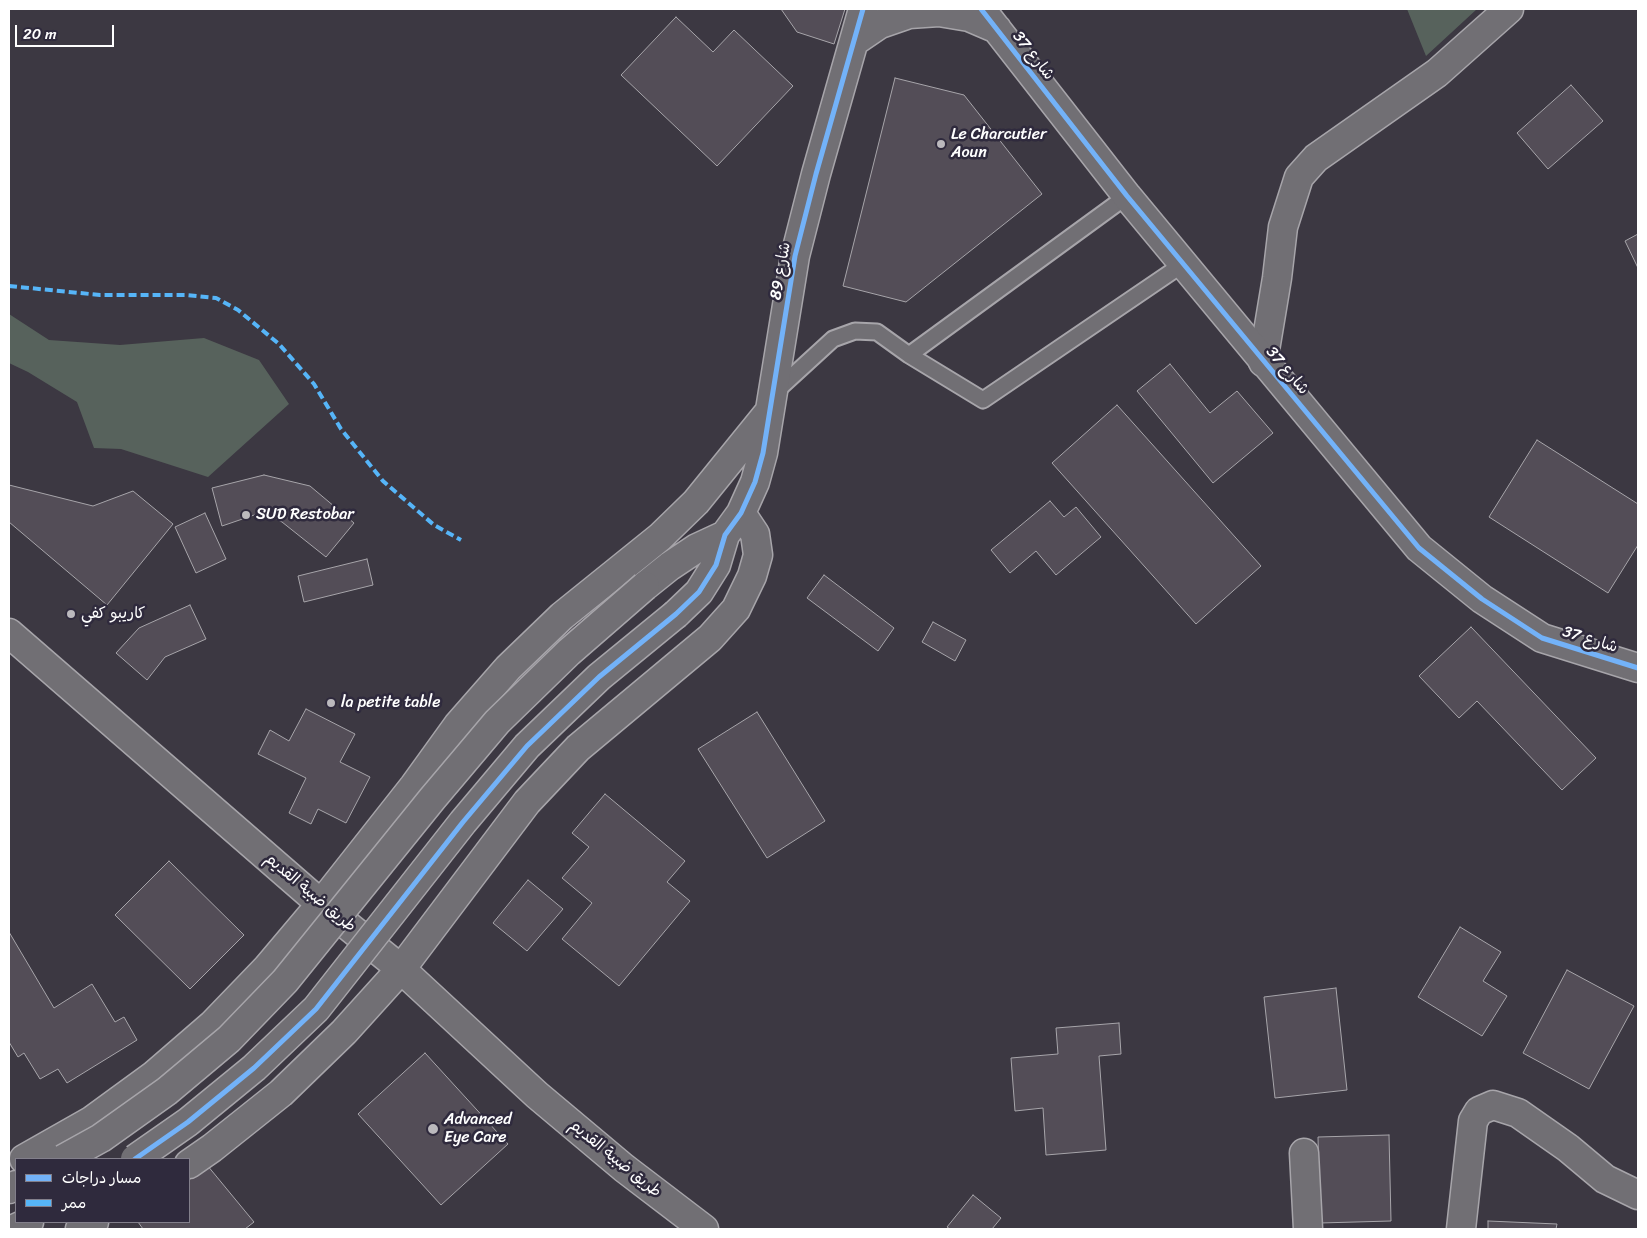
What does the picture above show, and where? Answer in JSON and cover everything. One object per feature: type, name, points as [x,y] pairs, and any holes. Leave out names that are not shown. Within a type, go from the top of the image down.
[{"type":"street","name":"شارع 89","points":[[725,534],[741,512],[755,482],[764,454],[770,404],[795,256],[816,174],[855,41],[862,9]]},
{"type":"street","points":[[1263,362],[1277,278],[1283,227],[1300,177],[1316,158],[1437,73],[1510,9]]},
{"type":"street","points":[[855,41],[880,24],[909,14],[939,12],[989,19]]},
{"type":"street","name":"شارع 37","points":[[989,19],[1182,264],[1419,548],[1482,599],[1542,638],[1638,668]]},
{"type":"street","points":[[26,1158],[99,1115],[154,1075],[213,1024],[267,968],[321,904],[414,786],[458,725],[508,668],[562,616],[666,531],[696,502],[770,404]]},
{"type":"street","points":[[190,1163],[280,1093],[344,1032],[401,969],[527,802],[578,748],[710,638],[736,609],[752,576],[758,555],[755,534],[741,512]]},
{"type":"street","points":[[65,1158],[101,1138],[167,1091],[229,1039],[285,982],[432,799],[497,722],[569,652],[646,586],[676,562],[725,534]]},
{"type":"street","points":[[136,1158],[188,1122],[254,1068],[316,1009],[463,822],[527,746],[599,677],[676,614],[699,592],[716,565],[725,534]]},
{"type":"street","name":"طريق ضبية القديم","points":[[9,633],[321,904],[401,969],[537,1095],[624,1168],[704,1229]]},
{"type":"street","points":[[1461,1229],[1473,1122],[1479,1111],[1492,1105],[1518,1113],[1605,1179],[1638,1195]]},
{"type":"street","points":[[1304,1153],[1308,1229]]},
{"type":"street","points":[[14,1229],[27,1223]]},
{"type":"street","points":[[80,1229],[92,1223]]},
{"type":"lane","points":[[909,354],[1127,196]]},
{"type":"lane","points":[[770,404],[833,339],[855,331],[877,332],[983,400],[1182,264]]},
{"type":"shaded area","points":[[1407,9],[1477,9],[1426,56]]},
{"type":"shaded area","points":[[9,314],[49,340],[120,345],[204,338],[259,360],[289,404],[208,477],[121,449],[94,448],[77,402],[28,372],[9,363]]},
{"type":"building","points":[[781,9],[845,9],[834,44],[797,32]]},
{"type":"building","points":[[676,17],[713,52],[734,30],[793,86],[717,166],[621,75]]},
{"type":"building","name":"Le Charcutier Aoun","points":[[895,78],[964,95],[1042,194],[906,302],[843,286]]},
{"type":"building","points":[[1571,85],[1603,121],[1548,169],[1517,133]]},
{"type":"building","points":[[1638,234],[1638,268],[1625,241]]},
{"type":"building","points":[[1170,364],[1210,413],[1237,391],[1273,433],[1213,483],[1137,391]]},
{"type":"building","points":[[1117,405],[1261,566],[1196,624],[1052,463]]},
{"type":"building","points":[[1537,440],[1638,504],[1638,545],[1608,593],[1489,517]]},
{"type":"building","points":[[264,475],[310,486],[354,523],[326,557],[282,522],[263,512],[222,526],[212,488]]},
{"type":"building","points":[[9,485],[93,506],[133,491],[173,524],[107,605],[9,522]]},
{"type":"building","points":[[1050,501],[1064,517],[1076,507],[1101,537],[1056,575],[1036,551],[1010,573],[991,550]]},
{"type":"building","points":[[205,513],[226,559],[196,573],[175,527]]},
{"type":"building","points":[[367,559],[373,585],[304,602],[298,576]]},
{"type":"building","points":[[824,575],[894,628],[878,651],[807,598]]},
{"type":"building","points":[[190,605],[206,639],[165,657],[147,680],[116,653],[139,628]]},
{"type":"building","points":[[933,622],[966,640],[955,661],[922,642]]},
{"type":"building","points":[[1471,627],[1596,758],[1562,790],[1477,701],[1459,718],[1419,676]]},
{"type":"building","points":[[306,709],[355,734],[340,762],[370,777],[346,823],[318,809],[311,824],[289,813],[306,778],[258,754],[270,730],[289,741]]},
{"type":"building","points":[[757,712],[825,821],[767,858],[698,749]]},
{"type":"building","points":[[605,794],[685,861],[667,882],[690,901],[619,986],[562,939],[592,903],[562,878],[589,847],[572,833]]},
{"type":"building","points":[[169,861],[244,935],[190,989],[115,915]]},
{"type":"building","points":[[528,880],[563,909],[527,951],[493,923]]},
{"type":"building","points":[[1460,927],[1501,952],[1483,981],[1507,996],[1482,1036],[1418,997]]},
{"type":"building","points":[[9,932],[54,1008],[92,984],[115,1022],[124,1017],[137,1040],[67,1083],[58,1069],[40,1079],[24,1053],[18,1057],[9,1042]]},
{"type":"building","points":[[1567,970],[1634,1006],[1589,1089],[1523,1053]]},
{"type":"building","points":[[1336,988],[1347,1090],[1275,1098],[1264,997]]},
{"type":"building","points":[[1119,1023],[1121,1054],[1099,1056],[1106,1150],[1046,1155],[1043,1108],[1015,1111],[1011,1058],[1058,1054],[1056,1028]]},
{"type":"building","name":"Advanced Eye Care","points":[[425,1053],[508,1144],[441,1205],[358,1114]]},
{"type":"building","points":[[1389,1135],[1391,1221],[1320,1223],[1318,1137]]},
{"type":"building","points":[[207,1165],[254,1222],[245,1229],[143,1229],[139,1223],[190,1223],[190,1179]]},
{"type":"building","points":[[973,1195],[1001,1218],[992,1229],[950,1229],[947,1227]]},
{"type":"building","points":[[1488,1221],[1557,1224],[1556,1229],[1488,1229]]},
{"type":"marked path","points":[[9,286],[100,295],[185,295],[216,298],[238,310],[279,344],[314,384],[341,429],[383,481],[434,525],[461,540]]},
{"type":"cycle path","points":[[136,1158],[188,1122],[254,1068],[316,1009],[463,822],[527,746],[599,677],[676,614],[699,592],[716,565],[725,535],[741,513],[755,482],[763,453],[795,256],[816,174],[863,9]]},
{"type":"cycle path","points":[[981,9],[1127,196],[1419,548],[1482,599],[1542,638],[1638,668]]},
{"type":"place","name":"Le Charcutier Aoun","points":[[941,144]]},
{"type":"place","name":"SUD Restobar","points":[[246,515]]},
{"type":"place","name":"كاريبو كفي","points":[[71,614]]},
{"type":"place","name":"la petite table","points":[[331,703]]},
{"type":"place","name":"Advanced Eye Care","points":[[433,1129]]}]
